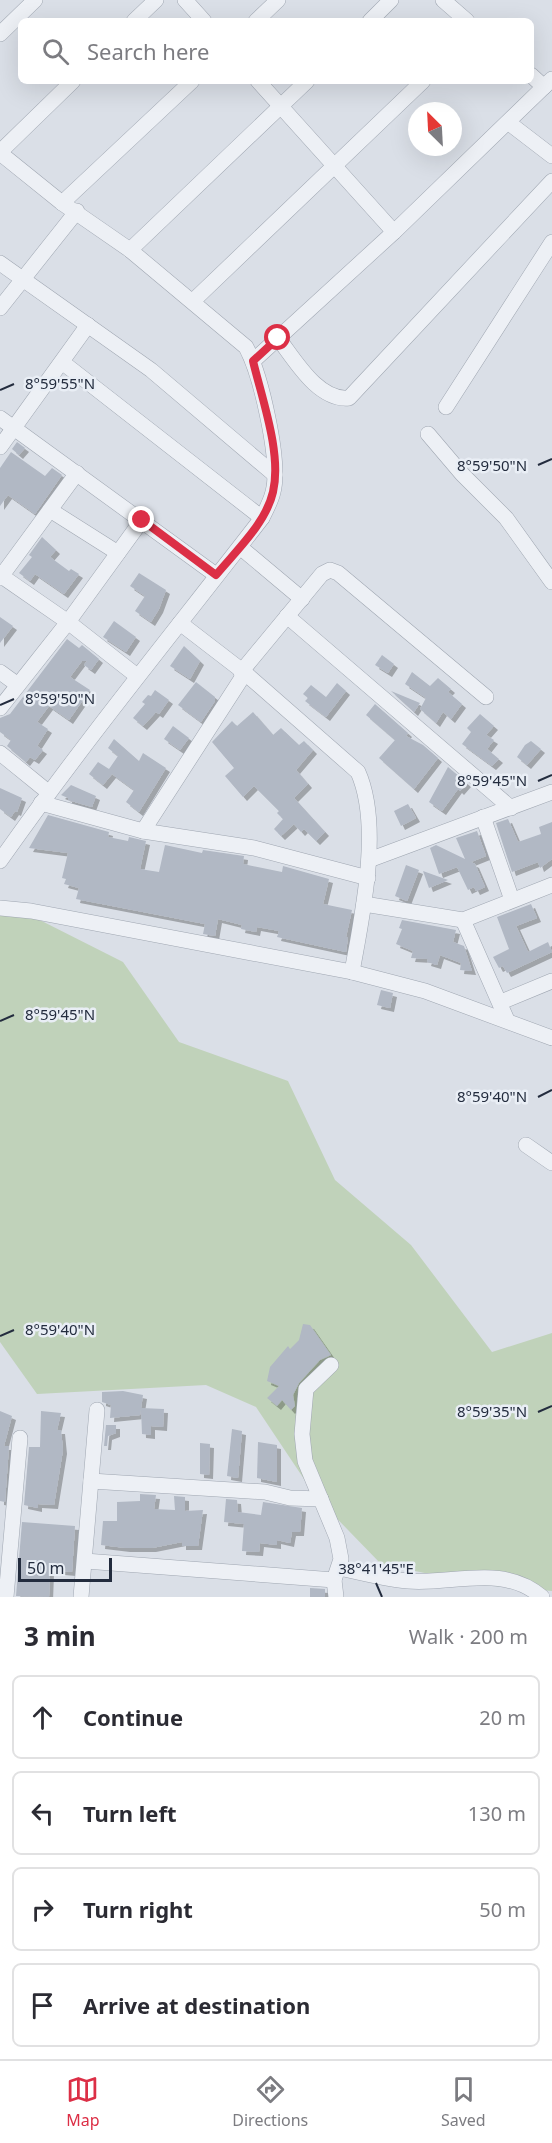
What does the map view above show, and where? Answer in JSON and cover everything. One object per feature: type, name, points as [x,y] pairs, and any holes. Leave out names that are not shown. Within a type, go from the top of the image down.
[{"type":"street","points":[[0,34],[35,0]]},
{"type":"street","points":[[137,18],[156,0]]},
{"type":"street","points":[[185,0],[201,18]]},
{"type":"street","points":[[259,18],[278,0]]},
{"type":"street","points":[[372,18],[391,0]]},
{"type":"street","points":[[443,0],[464,18]]},
{"type":"street","points":[[253,361],[394,232],[548,83],[534,76]]},
{"type":"street","points":[[0,861],[45,797],[137,676],[262,518],[273,493],[275,475],[274,450],[253,361],[246,348],[130,250],[77,211],[62,203],[0,153],[70,84]]},
{"type":"street","points":[[62,203],[189,84]]},
{"type":"street","points":[[261,84],[394,232]]},
{"type":"street","points":[[130,250],[304,84]]},
{"type":"street","points":[[193,301],[420,84]]},
{"type":"street","points":[[509,123],[552,156]]},
{"type":"street","points":[[278,338],[317,386],[344,399],[350,398],[552,181]]},
{"type":"street","points":[[0,308],[25,280],[77,211]]},
{"type":"street","points":[[446,407],[552,242]]},
{"type":"street","points":[[0,263],[151,370],[275,475]]},
{"type":"street","points":[[0,447],[88,325]]},
{"type":"street","points":[[62,362],[262,518]]},
{"type":"street","points":[[0,418],[216,575]]},
{"type":"street","points":[[428,434],[462,474],[506,518],[552,582]]},
{"type":"street","points":[[77,473],[0,576],[68,622],[137,676]]},
{"type":"street","points":[[50,510],[118,552]]},
{"type":"street","points":[[0,708],[68,622],[142,520]]},
{"type":"street","points":[[240,547],[302,598]]},
{"type":"street","points":[[143,831],[243,673],[322,574],[330,570],[338,573],[486,697]]},
{"type":"street","points":[[287,616],[511,808]]},
{"type":"street","points":[[180,623],[243,673],[358,772],[366,794],[369,860],[352,972]]},
{"type":"street","points":[[0,672],[18,685]]},
{"type":"street","points":[[0,753],[45,797],[143,831],[254,848],[368,878]]},
{"type":"street","points":[[369,860],[552,792]]},
{"type":"street","points":[[483,817],[512,900]]},
{"type":"street","points":[[364,904],[464,920],[552,885]]},
{"type":"street","points":[[0,908],[31,911],[352,972],[425,991],[552,1038]]},
{"type":"street","points":[[464,920],[507,1020]]},
{"type":"street","points":[[501,1002],[552,981]]},
{"type":"street","points":[[526,1145],[552,1163]]},
{"type":"street","points":[[331,1365],[306,1389],[302,1434],[305,1461],[337,1538],[341,1559],[337,1574],[336,1597]]},
{"type":"street","points":[[81,1597],[86,1562],[97,1410]]},
{"type":"street","points":[[6,1597],[20,1438]]},
{"type":"street","points":[[91,1481],[265,1492],[290,1498],[321,1499]]},
{"type":"street","points":[[86,1562],[337,1574],[410,1581],[482,1576],[512,1581],[542,1597]]},
{"type":"green space","points":[[0,906],[12,906],[123,962],[179,1042],[288,1081],[335,1180],[411,1245],[492,1352],[552,1333],[552,1591],[483,1585],[381,1564],[316,1497],[256,1407],[206,1385],[37,1394],[0,1342]]},
{"type":"building","points":[[17,442],[25,448],[19,455],[12,449]]},
{"type":"building","points":[[11,452],[45,476],[52,468],[62,475],[35,514],[8,495],[0,506],[0,468]]},
{"type":"building","points":[[42,537],[56,550],[50,557],[69,571],[71,569],[79,574],[64,594],[35,574],[30,581],[19,573],[32,557],[29,555]]},
{"type":"building","points":[[139,573],[166,590],[151,622],[135,611],[145,596],[130,586]]},
{"type":"building","points":[[0,617],[13,626],[0,643]]},
{"type":"building","points":[[114,621],[136,637],[126,652],[103,637]]},
{"type":"building","points":[[67,639],[79,648],[82,645],[99,659],[91,670],[84,665],[87,661],[82,661],[70,677],[90,690],[69,720],[49,706],[37,722],[48,729],[37,746],[43,750],[35,760],[30,757],[26,762],[7,746],[11,740],[0,732],[0,718],[10,714]]},
{"type":"building","points":[[184,646],[200,661],[190,679],[170,666]]},
{"type":"building","points":[[382,655],[394,664],[388,673],[375,665]]},
{"type":"building","points":[[412,672],[430,686],[438,678],[451,689],[448,692],[462,704],[451,719],[443,712],[436,723],[420,709],[426,698],[405,684]]},
{"type":"building","points":[[196,682],[215,697],[215,701],[201,722],[178,705]]},
{"type":"building","points":[[337,683],[346,691],[326,717],[305,701],[308,698],[303,694],[311,685],[326,697]]},
{"type":"building","points":[[155,690],[169,700],[159,714],[156,712],[143,726],[133,718],[145,704],[142,702]]},
{"type":"building","points":[[391,691],[420,703],[414,712]]},
{"type":"building","points":[[375,704],[408,733],[406,736],[423,745],[438,758],[414,789],[379,758],[395,740],[366,715]]},
{"type":"building","points":[[253,712],[273,735],[281,728],[299,745],[304,741],[313,750],[296,770],[308,784],[294,798],[325,832],[316,841],[304,829],[301,832],[294,824],[281,836],[274,829],[283,819],[277,813],[279,811],[254,786],[243,797],[225,776],[234,768],[212,742],[232,721],[237,726]]},
{"type":"building","points":[[480,714],[494,726],[486,735],[494,740],[487,749],[499,759],[492,766],[462,744],[471,732],[467,728]]},
{"type":"building","points":[[173,726],[189,738],[180,750],[164,739]]},
{"type":"building","points":[[114,739],[139,761],[143,753],[166,768],[139,812],[126,802],[134,790],[112,774],[103,785],[89,774],[98,762],[109,769],[118,756],[108,748]]},
{"type":"building","points":[[531,741],[541,749],[527,765],[517,757],[525,745]]},
{"type":"building","points":[[448,767],[467,783],[460,791],[458,789],[442,811],[429,802]]},
{"type":"building","points":[[71,785],[96,796],[92,807],[68,800],[61,795]]},
{"type":"building","points":[[0,788],[22,798],[17,812],[15,811],[11,817],[0,809]]},
{"type":"building","points":[[408,804],[416,818],[401,826],[394,811]]},
{"type":"building","points":[[48,815],[109,832],[108,837],[128,841],[129,837],[146,841],[140,869],[159,872],[165,845],[202,853],[203,850],[244,856],[243,864],[282,872],[283,866],[329,879],[323,904],[352,910],[346,937],[348,937],[346,952],[277,937],[279,931],[257,927],[256,932],[241,929],[242,925],[218,919],[215,936],[203,934],[205,924],[76,899],[79,888],[64,884],[66,879],[62,878],[68,853],[29,848]]},
{"type":"building","points":[[508,819],[518,842],[541,834],[539,827],[552,822],[552,859],[540,868],[538,862],[512,872],[496,823]]},
{"type":"building","points":[[477,831],[486,856],[471,862],[475,864],[485,887],[476,891],[474,887],[468,890],[457,867],[439,874],[430,848],[436,845],[465,859],[456,838]]},
{"type":"building","points":[[406,865],[419,870],[407,901],[395,896]]},
{"type":"building","points":[[423,871],[448,880],[429,888]]},
{"type":"building","points":[[531,904],[537,918],[516,926],[528,952],[548,942],[552,952],[507,973],[503,966],[499,968],[493,957],[509,949],[497,917]]},
{"type":"building","points":[[402,920],[456,930],[453,942],[464,946],[472,971],[460,970],[461,963],[440,955],[437,965],[427,962],[428,959],[411,958],[413,951],[396,944],[402,929],[399,928]]},
{"type":"building","points":[[381,990],[393,993],[390,1008],[377,1005]]},
{"type":"building","points":[[303,1324],[310,1325],[331,1355],[320,1360],[299,1383],[293,1395],[295,1406],[291,1410],[282,1400],[277,1406],[267,1398],[279,1386],[267,1381],[270,1367],[288,1346],[290,1349],[299,1340]]},
{"type":"building","points":[[123,1391],[143,1395],[141,1408],[164,1409],[163,1427],[151,1426],[151,1435],[142,1434],[141,1409],[140,1415],[110,1418],[111,1405],[102,1402],[102,1392]]},
{"type":"building","points":[[0,1411],[12,1416],[4,1446],[9,1446],[5,1502],[0,1501]]},
{"type":"building","points":[[41,1411],[61,1413],[57,1430],[61,1430],[63,1450],[54,1505],[38,1504],[38,1508],[24,1505],[29,1447],[40,1447]]},
{"type":"building","points":[[106,1425],[116,1425],[116,1433],[108,1436],[107,1446],[104,1446]]},
{"type":"building","points":[[232,1429],[242,1431],[238,1478],[227,1476]]},
{"type":"building","points":[[258,1442],[277,1445],[277,1482],[257,1478]]},
{"type":"building","points":[[200,1443],[210,1444],[209,1475],[200,1474]]},
{"type":"building","points":[[140,1494],[156,1495],[154,1509],[175,1510],[174,1496],[185,1497],[185,1511],[203,1510],[198,1546],[182,1546],[182,1542],[152,1548],[101,1545],[103,1521],[117,1521],[117,1502],[140,1501]]},
{"type":"building","points":[[226,1499],[237,1500],[238,1512],[261,1515],[263,1502],[302,1508],[300,1532],[292,1532],[290,1543],[277,1540],[277,1545],[260,1543],[259,1552],[242,1551],[244,1524],[224,1522]]},
{"type":"building","points":[[22,1522],[75,1526],[72,1572],[50,1570],[49,1597],[16,1596]]},
{"type":"building","points":[[310,1588],[325,1589],[325,1597],[310,1597]]},
{"type":"route","points":[[142,520],[216,575],[262,518],[273,493],[274,450],[253,361],[278,338]]}]
